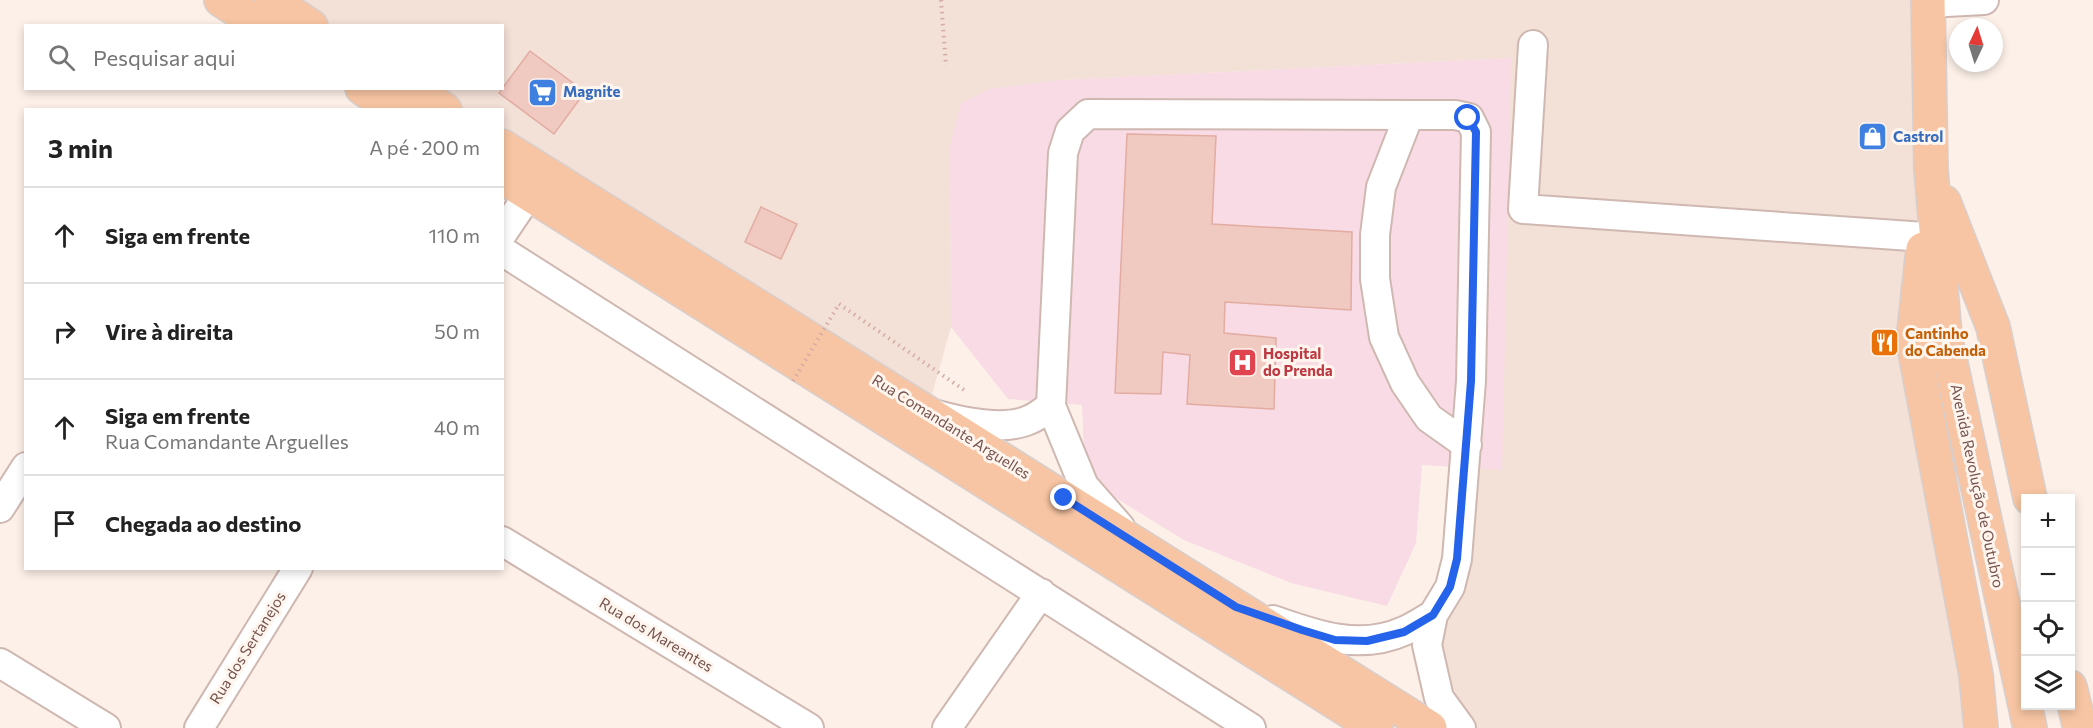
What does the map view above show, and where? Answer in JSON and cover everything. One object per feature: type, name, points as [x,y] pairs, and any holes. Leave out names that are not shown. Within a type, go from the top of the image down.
[{"type":"main road","points":[[221,0],[259,24]]},
{"type":"main road","points":[[271,0],[308,24]]},
{"type":"main road","name":"Avenida Revolução de Outubro","points":[[1928,2],[1931,170],[1945,336],[2030,728]]},
{"type":"main road","points":[[365,90],[392,108]]},
{"type":"main road","points":[[415,90],[442,108]]},
{"type":"main road","name":"Rua Comandante Arguelles","points":[[504,147],[1430,728]]},
{"type":"main road","name":"Avenida Revolução de Outubro","points":[[1931,170],[1913,341],[1976,675],[1981,728]]},
{"type":"main road","name":"Avenida Revolução de Outubro","points":[[1931,170],[1993,327],[2029,494]]},
{"type":"main road","name":"Avenida Revolução de Outubro","points":[[1931,170],[2024,602]]},
{"type":"main road","name":"Rua Comandante Arguelles","points":[[516,186],[1376,728]]},
{"type":"main road","points":[[1965,728],[1976,675]]},
{"type":"main road","points":[[2075,708],[2080,728]]},
{"type":"main road","points":[[2048,710],[2052,728]]},
{"type":"street","points":[[1928,2],[1984,0]]},
{"type":"street","points":[[1533,45],[1522,209],[1925,237]]},
{"type":"street","points":[[1147,550],[1111,519],[1084,486],[1052,406],[1063,153],[1070,131],[1088,114],[1409,115],[1468,118],[1476,132],[1471,381],[1467,445],[1457,559],[1450,587],[1433,615],[1427,645],[1440,698],[1461,728]]},
{"type":"street","points":[[1409,115],[1381,186],[1376,225],[1374,279],[1384,337],[1405,383],[1429,418],[1467,445]]},
{"type":"street","points":[[504,227],[516,186]]},
{"type":"street","points":[[504,252],[1251,728]]},
{"type":"street","points":[[927,412],[963,422],[1000,426],[1030,420],[1052,406]]},
{"type":"street","points":[[0,508],[24,470]]},
{"type":"street","name":"Rua dos Mareantes","points":[[504,542],[808,728]]},
{"type":"street","name":"Rua dos Sertanejos","points":[[199,728],[297,570]]},
{"type":"street","points":[[947,728],[1041,593]]},
{"type":"street","points":[[1236,607],[1335,640],[1367,641],[1404,632],[1433,615]]},
{"type":"street","points":[[0,663],[106,728]]},
{"type":"path","points":[[941,0],[946,66]]},
{"type":"path","points":[[793,381],[839,304],[967,392]]},
{"type":"shaded area","points":[[270,0],[1939,0],[1913,341],[1976,675],[1965,728],[1461,728],[1433,677],[1450,587],[1510,58],[1061,80],[990,89],[950,147],[951,327],[927,412],[504,147],[504,108],[443,108],[413,90],[504,90],[504,24],[309,24]]},
{"type":"shaded area","name":"Hospital do Prenda","points":[[1511,58],[1502,470],[1422,465],[1416,543],[1387,606],[1291,583],[1184,540],[1085,479],[1082,405],[1008,399],[951,327],[950,147],[961,103],[990,89],[1061,80]]},
{"type":"building","name":"Magnite","points":[[530,51],[585,92],[554,134],[499,93],[504,90],[504,86]]},
{"type":"building","points":[[1127,134],[1216,136],[1212,224],[1352,232],[1351,310],[1225,302],[1224,333],[1276,338],[1274,409],[1187,404],[1190,355],[1163,352],[1161,394],[1115,393]]},
{"type":"building","points":[[761,207],[797,224],[781,259],[745,242]]},
{"type":"place","name":"Magnite","points":[[542,92]]},
{"type":"place","name":"Castrol","points":[[1872,137]]},
{"type":"place","name":"Cantinho do Cabenda","points":[[1884,343]]},
{"type":"place","name":"Hospital do Prenda","points":[[1242,363]]},
{"type":"route","points":[[1064,498],[1236,607],[1302,630],[1335,640],[1367,641],[1404,632],[1433,615],[1450,587],[1457,559],[1467,445],[1471,381],[1476,132],[1468,118]]}]
